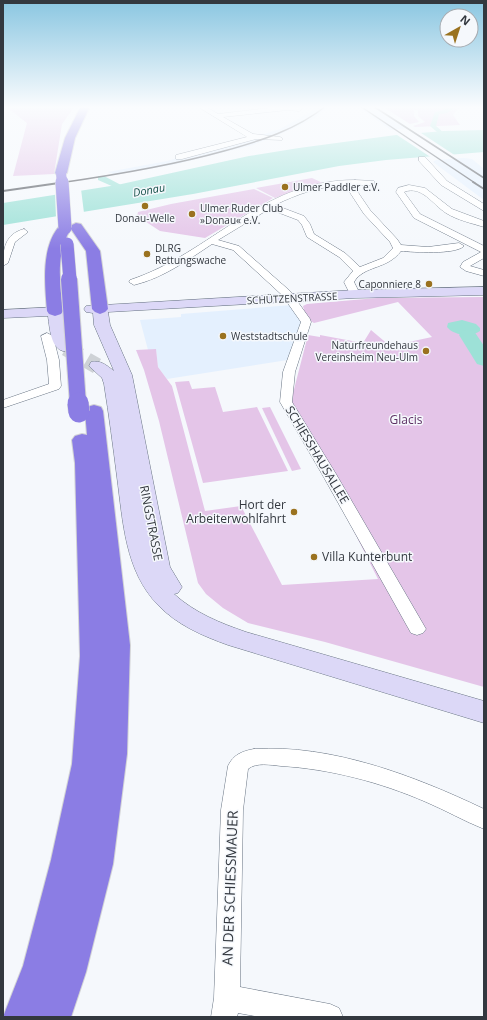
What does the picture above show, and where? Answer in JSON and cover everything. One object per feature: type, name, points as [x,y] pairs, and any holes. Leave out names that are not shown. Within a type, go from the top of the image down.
[{"type":"highway","points":[[52,1017],[68,972],[96,864],[112,754],[117,645],[70,227],[66,172],[72,154]]},
{"type":"highway","points":[[70,227],[93,251],[96,309]]},
{"type":"highway","points":[[60,311],[53,286],[54,253],[62,231],[70,227]]},
{"type":"highway","points":[[21,1017],[41,966],[68,860],[87,764],[93,656],[85,463],[90,402],[73,244]]},
{"type":"main road","name":"SCHÜTZENSTRASSE","points":[[96,309],[355,294],[484,291]]},
{"type":"main road","name":"RINGSTRASSE","points":[[96,309],[124,375],[159,567],[175,595],[184,602],[234,631],[306,658]]},
{"type":"main road","points":[[3,314],[60,311],[59,339],[66,348]]},
{"type":"main road","name":"RINGSTRASSE","points":[[97,366],[110,376],[113,384],[137,545],[145,568],[156,588],[171,604],[187,616],[215,631],[247,642],[306,658],[484,712]]},
{"type":"street","points":[[179,157],[192,154]]},
{"type":"street","points":[[422,159],[444,184],[484,208]]},
{"type":"street","points":[[348,183],[367,212],[394,241],[398,248]]},
{"type":"street","points":[[134,282],[156,275],[267,205],[286,197],[315,187],[330,184],[371,183]]},
{"type":"street","points":[[484,224],[454,214],[424,190],[410,188],[401,190],[400,192],[417,216],[484,250]]},
{"type":"street","points":[[267,205],[302,218],[310,235],[342,255],[357,270]]},
{"type":"street","points":[[3,263],[11,241],[24,232]]},
{"type":"street","name":"SCHIESSHAUSALLEE","points":[[211,241],[236,248],[290,298],[306,322],[289,372],[286,402],[329,474],[417,629]]},
{"type":"street","points":[[398,248],[428,250],[459,246]]},
{"type":"street","points":[[355,294],[349,282],[351,276],[357,270],[376,266],[386,261],[393,256],[398,248]]},
{"type":"street","points":[[484,254],[466,264],[465,267],[484,273]]},
{"type":"street","points":[[3,404],[55,386],[53,360],[47,336]]},
{"type":"street","name":"AN DER SCHIESSMAUER","points":[[226,1007],[232,810],[238,766],[241,761],[250,757],[290,758],[339,766],[383,777],[418,789],[484,819]]},
{"type":"street","points":[[226,1007],[330,1017]]},
{"type":"shaded area","points":[[194,154],[219,154],[177,164],[115,175],[108,172],[167,161]]},
{"type":"shaded area","points":[[464,158],[472,159],[484,169],[484,200],[433,162],[436,160]]},
{"type":"shaded area","name":"Weststadtschule","points":[[292,305],[305,319],[294,359],[167,379],[158,367],[156,350],[148,350],[140,320],[181,317],[181,314]]},
{"type":"green space","points":[[19,154],[57,154],[54,174],[13,176]]},
{"type":"green space","name":"Ulmer Paddler e.V.","points":[[312,178],[325,184],[299,190],[275,198],[256,188]]},
{"type":"green space","name":"Ulmer Ruder Club »Donau« e.V.","points":[[254,189],[273,198],[205,238],[160,231],[137,216],[138,212],[171,204]]},
{"type":"green space","name":"Glacis","points":[[484,297],[484,687],[325,642],[248,623],[223,608],[206,594],[198,583],[159,421],[144,370],[136,350],[156,349],[158,367],[172,386],[205,511],[241,506],[282,585],[378,579],[332,488],[291,401],[308,335],[320,337],[320,335],[363,343],[371,330],[390,346],[432,337],[398,302],[314,323],[306,318],[303,306],[307,304],[377,298]]},
{"type":"green space","points":[[189,381],[192,389],[215,387],[223,412],[257,407],[288,471],[203,483],[175,382]]},
{"type":"green space","points":[[270,407],[301,469],[292,471],[262,408]]},
{"type":"water","name":"Donau","points":[[264,154],[464,154],[386,160],[339,166],[193,194],[3,225],[3,203],[117,185]]},
{"type":"water","points":[[462,320],[476,324],[480,328],[480,331],[463,335],[450,330],[447,327],[448,323]]},
{"type":"pier","points":[[425,154],[452,154],[456,156],[432,158]]},
{"type":"pier","points":[[81,189],[84,213],[56,218],[55,193]]},
{"type":"waterway","points":[[101,178],[117,185]]},
{"type":"waterway","points":[[468,335],[484,360]]},
{"type":"tunnel","points":[[66,348],[97,366]]},
{"type":"railway","points":[[59,183],[163,166],[213,154]]},
{"type":"railway","points":[[431,154],[475,183]]},
{"type":"railway","points":[[446,154],[484,178]]},
{"type":"railway","points":[[59,183],[66,182]]},
{"type":"railway","points":[[473,182],[484,189]]},
{"type":"railway","points":[[3,191],[59,183]]},
{"type":"place","name":"Ulmer Paddler e.V.","points":[[285,187]]},
{"type":"place","name":"Donau-Welle","points":[[145,206]]},
{"type":"place","name":"Ulmer Ruder Club »Donau« e.V.","points":[[192,214]]},
{"type":"place","name":"DLRG Rettungswache","points":[[147,254]]},
{"type":"place","name":"Caponniere 8","points":[[429,284]]},
{"type":"place","name":"Weststadtschule","points":[[223,336]]},
{"type":"place","name":"Naturfreundehaus Vereinsheim Neu-Ulm","points":[[426,351]]},
{"type":"place","name":"Hort der Arbeiterwohlfahrt","points":[[294,512]]},
{"type":"place","name":"Villa Kunterbunt","points":[[314,557]]}]
